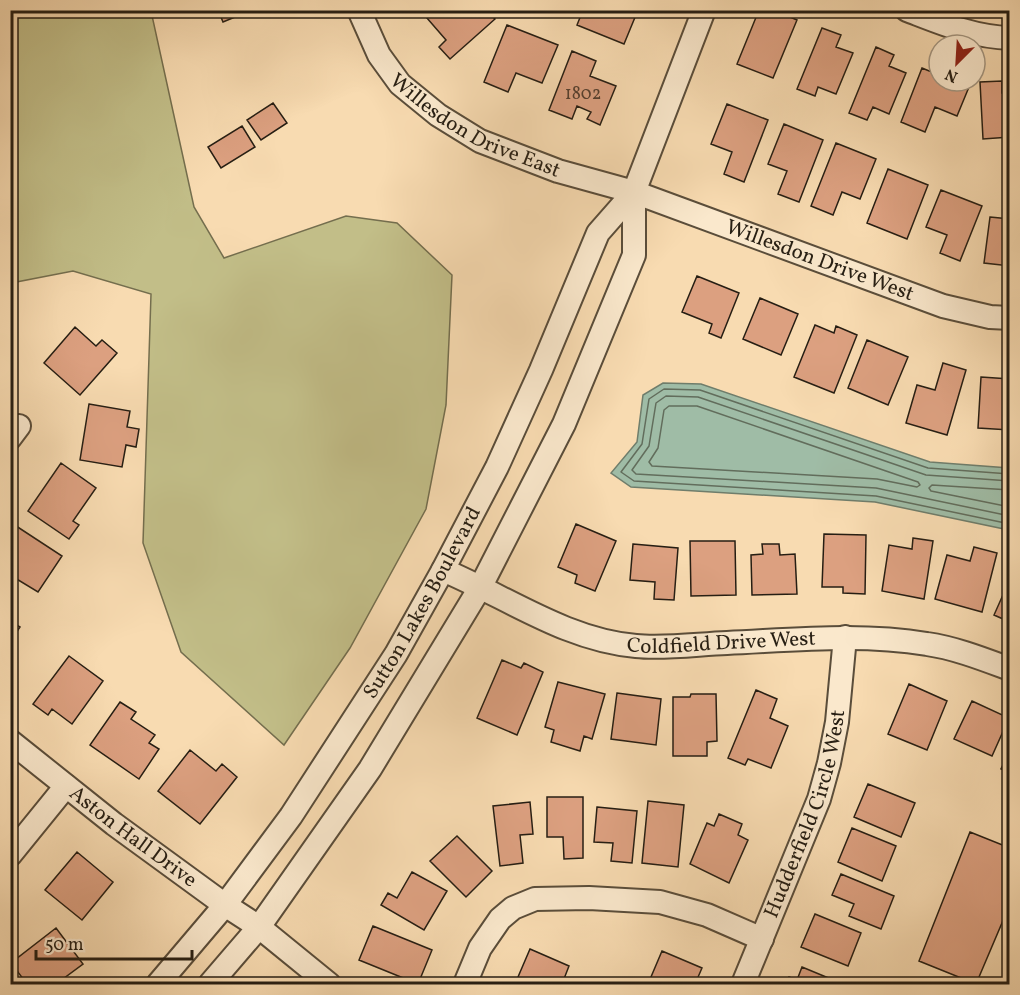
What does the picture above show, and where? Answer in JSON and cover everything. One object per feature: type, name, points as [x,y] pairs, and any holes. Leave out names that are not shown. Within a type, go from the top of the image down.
[{"type":"street","name":"Willesdon Drive East","points":[[359,10],[379,55],[400,84],[438,115],[480,141],[558,171],[634,192]]},
{"type":"street","name":"Sutton Lakes Boulevard","points":[[158,984],[225,905],[291,816],[396,654],[497,466],[542,370],[598,233],[634,192],[704,10]]},
{"type":"street","points":[[907,10],[962,30],[990,37],[1010,38]]},
{"type":"street","name":"Sutton Lakes Boulevard","points":[[210,984],[259,927],[370,769],[481,586],[564,424],[634,255],[634,192]]},
{"type":"street","name":"Willesdon Drive West","points":[[634,192],[943,306],[990,317],[1010,318]]},
{"type":"street","name":"Coldfield Drive West","points":[[443,570],[481,586],[550,622],[593,639],[638,647],[845,637],[927,644],[964,653],[1010,669]]},
{"type":"street","name":"Hudderfield Circle West","points":[[742,984],[819,799],[837,722],[845,637]]},
{"type":"street","name":"Aston Hall Drive","points":[[10,741],[66,786],[225,905],[259,927],[329,984]]},
{"type":"street","points":[[10,855],[66,786]]},
{"type":"street","points":[[465,984],[486,937],[500,919],[513,908],[535,899],[589,898],[660,902],[707,915],[762,939]]},
{"type":"shaded area","points":[[11,10],[151,11],[194,207],[224,258],[346,216],[397,223],[452,275],[446,405],[426,509],[350,648],[284,745],[181,652],[143,543],[151,294],[73,271],[11,283]]},
{"type":"water","points":[[663,383],[701,384],[930,462],[1009,468],[1009,530],[875,502],[631,487],[611,473],[637,442],[643,395]]},
{"type":"building","points":[[218,10],[252,10],[223,22]]},
{"type":"building","points":[[420,10],[487,10],[495,19],[450,59],[439,47],[446,40]]},
{"type":"building","points":[[583,10],[638,10],[624,44],[577,25]]},
{"type":"building","points":[[759,10],[774,10],[797,20],[773,78],[737,64]]},
{"type":"building","points":[[507,25],[558,45],[542,83],[516,73],[508,92],[484,82]]},
{"type":"building","points":[[822,28],[841,35],[836,47],[853,53],[836,94],[818,87],[815,96],[797,89]]},
{"type":"building","points":[[876,47],[894,55],[889,66],[906,73],[889,114],[873,107],[867,120],[849,113]]},
{"type":"building","points":[[572,51],[596,61],[590,76],[616,86],[600,125],[587,119],[591,112],[577,106],[572,119],[549,110]]},
{"type":"building","points":[[922,68],[927,70],[927,93],[967,93],[957,116],[935,107],[925,132],[901,122]]},
{"type":"building","points":[[1002,81],[1002,93],[1010,92],[1010,137],[983,139],[981,93],[987,93],[987,82]]},
{"type":"building","points":[[273,103],[287,123],[261,140],[247,120]]},
{"type":"building","points":[[727,104],[768,120],[744,182],[724,174],[732,152],[711,144]]},
{"type":"building","points":[[784,124],[823,140],[799,202],[778,194],[787,171],[768,164]]},
{"type":"building","points":[[242,126],[255,147],[221,168],[208,147]]},
{"type":"building","points":[[836,143],[876,159],[860,199],[842,192],[833,215],[811,206]]},
{"type":"building","points":[[888,169],[928,185],[907,239],[867,223]]},
{"type":"building","points":[[941,190],[982,206],[960,261],[940,253],[947,235],[926,227]]},
{"type":"building","points":[[990,217],[1010,219],[1010,266],[984,263]]},
{"type":"building","points":[[697,276],[739,293],[721,338],[709,333],[712,324],[682,312]]},
{"type":"building","points":[[760,298],[798,314],[781,355],[743,339]]},
{"type":"building","points":[[815,325],[834,333],[836,326],[857,335],[834,393],[794,377]]},
{"type":"building","points":[[75,327],[96,346],[102,340],[117,353],[80,395],[44,363]]},
{"type":"building","points":[[867,340],[908,357],[888,405],[848,388]]},
{"type":"building","points":[[943,363],[966,370],[947,435],[906,423],[917,385],[935,390]]},
{"type":"building","points":[[981,377],[1010,379],[1010,430],[978,428]]},
{"type":"building","points":[[89,404],[130,411],[127,427],[139,429],[136,447],[126,445],[122,467],[80,460]]},
{"type":"building","points":[[61,463],[96,488],[73,521],[79,525],[69,539],[28,511]]},
{"type":"building","points":[[10,522],[62,556],[38,592],[10,575]]},
{"type":"building","points":[[576,524],[616,541],[595,591],[575,583],[577,575],[558,567]]},
{"type":"building","points":[[824,534],[866,535],[865,594],[843,593],[843,587],[822,587]]},
{"type":"building","points":[[913,538],[933,541],[924,599],[882,591],[889,545],[912,549]]},
{"type":"building","points":[[690,541],[735,541],[736,595],[691,596]]},
{"type":"building","points":[[633,544],[678,548],[674,600],[654,599],[655,582],[630,580]]},
{"type":"building","points":[[762,544],[779,544],[780,555],[795,554],[797,594],[752,595],[751,555],[763,554]]},
{"type":"building","points":[[974,547],[997,553],[982,612],[935,599],[947,555],[970,561]]},
{"type":"building","points":[[1010,579],[1010,622],[994,615]]},
{"type":"building","points":[[10,621],[20,627],[10,642]]},
{"type":"building","points":[[69,656],[103,681],[72,724],[52,709],[48,715],[33,704]]},
{"type":"building","points":[[502,660],[521,668],[524,663],[543,672],[517,735],[477,718]]},
{"type":"building","points":[[558,682],[605,694],[592,739],[584,736],[580,751],[551,742],[554,730],[545,727]]},
{"type":"building","points":[[909,684],[947,701],[927,750],[888,734]]},
{"type":"building","points":[[756,690],[777,699],[770,718],[788,726],[771,768],[748,759],[745,765],[728,758]]},
{"type":"building","points":[[617,693],[661,699],[656,745],[611,739]]},
{"type":"building","points":[[691,694],[716,694],[717,741],[707,742],[707,756],[673,756],[673,697],[690,697]]},
{"type":"building","points":[[972,701],[1009,718],[992,756],[954,739]]},
{"type":"building","points":[[120,702],[136,712],[131,719],[155,735],[149,743],[159,749],[139,779],[90,745]]},
{"type":"building","points":[[190,750],[216,771],[222,764],[237,777],[200,824],[158,791]]},
{"type":"building","points":[[1010,750],[1010,773],[1001,769]]},
{"type":"building","points":[[868,784],[915,803],[901,837],[854,817]]},
{"type":"building","points":[[547,797],[583,797],[583,858],[564,859],[563,837],[547,837]]},
{"type":"building","points":[[648,801],[684,805],[678,867],[642,863]]},
{"type":"building","points":[[530,802],[533,834],[520,835],[523,863],[500,866],[493,806]]},
{"type":"building","points":[[597,807],[637,811],[632,863],[611,861],[613,843],[594,842]]},
{"type":"building","points":[[719,814],[742,824],[738,835],[748,840],[729,883],[690,864],[707,823],[714,826]]},
{"type":"building","points":[[852,828],[896,846],[882,881],[838,862]]},
{"type":"building","points":[[970,832],[1010,848],[1010,904],[976,984],[919,961]]},
{"type":"building","points":[[457,836],[492,871],[466,897],[430,861]]},
{"type":"building","points":[[77,852],[113,882],[82,920],[45,890]]},
{"type":"building","points":[[412,872],[447,891],[424,930],[381,905],[388,893],[397,898]]},
{"type":"building","points":[[841,874],[894,896],[881,929],[849,916],[854,904],[832,895]]},
{"type":"building","points":[[815,914],[861,933],[848,966],[801,947]]},
{"type":"building","points":[[373,926],[432,950],[418,984],[359,960]]},
{"type":"building","points":[[56,928],[83,964],[56,984],[27,984],[11,963]]},
{"type":"building","points":[[530,949],[569,966],[562,984],[515,984]]},
{"type":"building","points":[[662,951],[702,968],[695,984],[648,984]]},
{"type":"building","points":[[802,967],[843,984],[786,984],[789,977],[797,980]]}]
